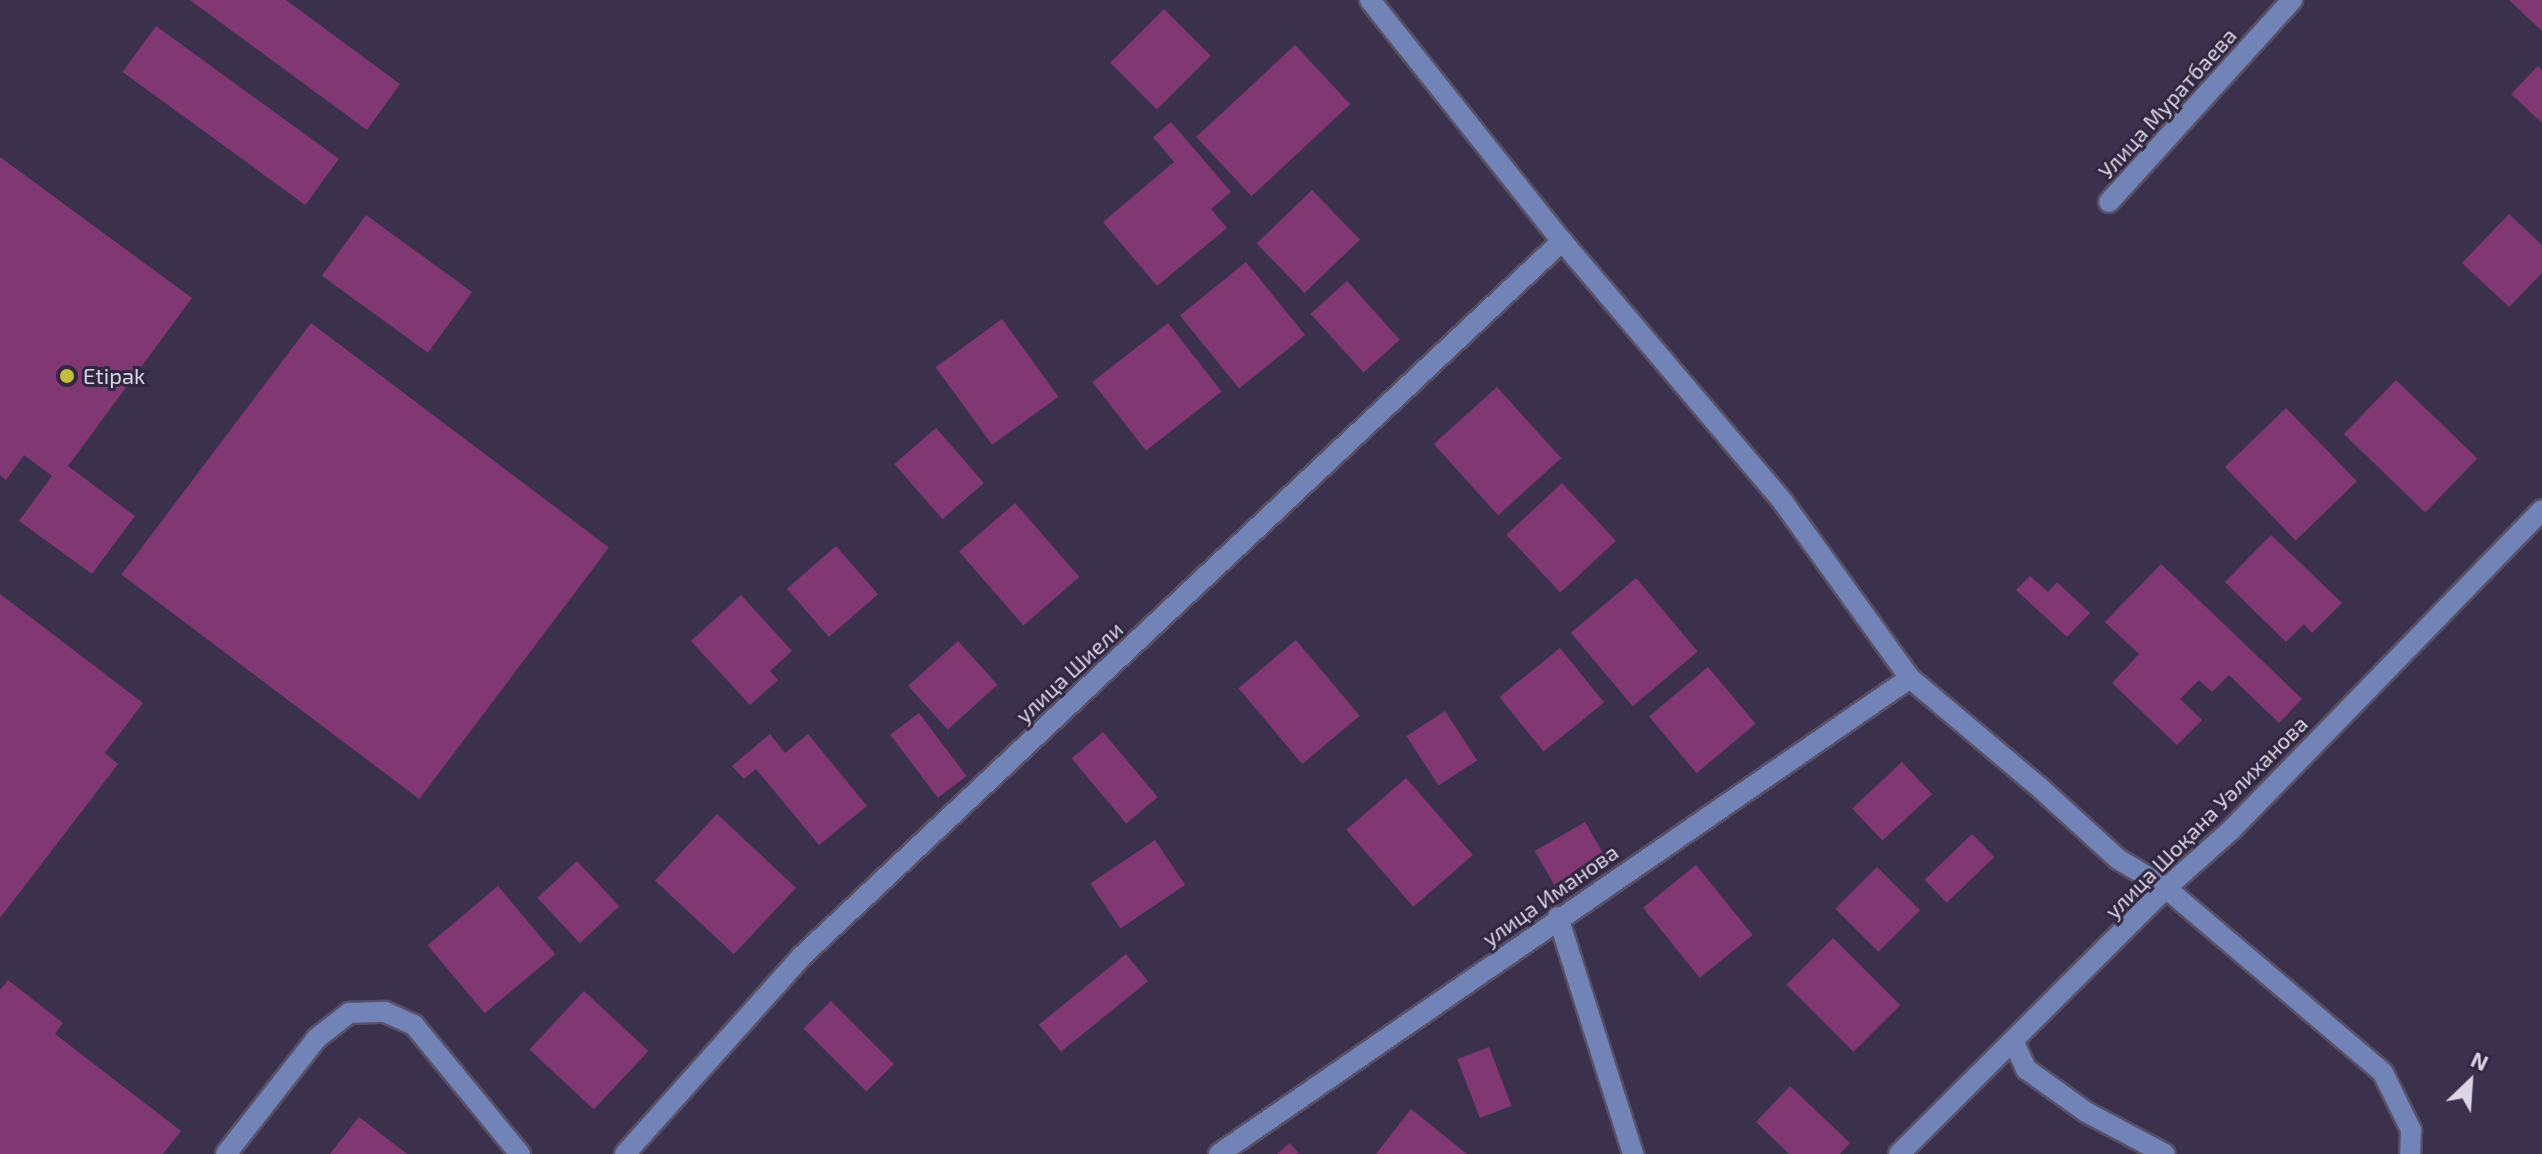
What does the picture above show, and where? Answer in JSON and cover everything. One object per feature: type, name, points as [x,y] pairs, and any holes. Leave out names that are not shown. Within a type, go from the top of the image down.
[{"type":"street","points":[[1370,0],[1562,241],[1783,502],[1910,678],[2038,786],[2118,859],[2166,888],[2383,1073],[2411,1130],[2410,1154]]},
{"type":"street","name":"Улица Муратбаева","points":[[2109,202],[2292,0]]},
{"type":"street","name":"улица Шиели","points":[[625,1154],[801,957],[1562,241]]},
{"type":"street","name":"улица Шоқана Уәлиханова","points":[[1899,1154],[2014,1043],[2166,888],[2231,830],[2542,510]]},
{"type":"street","name":"улица Иманова","points":[[1219,1154],[1558,917],[1910,678]]},
{"type":"street","points":[[1558,917],[1633,1154]]},
{"type":"street","points":[[226,1154],[317,1038],[349,1013],[385,1012],[414,1025],[520,1154]]},
{"type":"street","points":[[2014,1043],[2026,1069],[2099,1120],[2165,1154]]},
{"type":"building","points":[[190,0],[286,0],[400,84],[367,130]]},
{"type":"building","points":[[2509,0],[2542,0],[2542,31]]},
{"type":"building","points":[[1164,9],[1211,56],[1157,109],[1110,63]]},
{"type":"building","points":[[156,26],[339,159],[305,205],[122,72]]},
{"type":"building","points":[[1295,45],[1350,104],[1252,196],[1196,137]]},
{"type":"building","points":[[2538,66],[2542,70],[2542,123],[2511,94]]},
{"type":"building","points":[[1171,122],[1231,192],[1211,209],[1227,228],[1157,286],[1103,222],[1174,162],[1153,137]]},
{"type":"building","name":"Etipak","points":[[0,157],[192,298],[68,466],[135,516],[92,574],[19,521],[52,476],[24,455],[6,480],[0,475]]},
{"type":"building","points":[[1312,190],[1360,240],[1305,293],[1257,243]]},
{"type":"building","points":[[2509,214],[2542,245],[2542,273],[2509,307],[2462,263]]},
{"type":"building","points":[[366,215],[472,292],[428,353],[322,276]]},
{"type":"building","points":[[1246,262],[1305,335],[1239,389],[1180,315]]},
{"type":"building","points":[[1347,281],[1400,340],[1363,372],[1311,314]]},
{"type":"building","points":[[1002,319],[1058,397],[992,445],[936,367]]},
{"type":"building","points":[[311,323],[609,547],[419,799],[121,575]]},
{"type":"building","points":[[1168,323],[1222,392],[1146,451],[1092,382]]},
{"type":"building","points":[[2396,380],[2477,458],[2425,512],[2344,434]]},
{"type":"building","points":[[1497,387],[1561,458],[1498,515],[1434,444]]},
{"type":"building","points":[[2286,408],[2357,481],[2296,540],[2225,467]]},
{"type":"building","points":[[936,428],[984,483],[942,519],[894,464]]},
{"type":"building","points":[[1562,483],[1616,541],[1560,593],[1506,535]]},
{"type":"building","points":[[1015,503],[1079,577],[1023,626],[959,552]]},
{"type":"building","points":[[2271,535],[2342,603],[2312,633],[2304,624],[2286,642],[2225,582]]},
{"type":"building","points":[[836,546],[878,594],[829,637],[787,589]]},
{"type":"building","points":[[2161,564],[2302,699],[2279,723],[2229,675],[2212,692],[2199,680],[2180,699],[2202,720],[2177,745],[2112,683],[2139,654],[2105,622]]},
{"type":"building","points":[[2030,576],[2048,592],[2057,582],[2090,613],[2067,637],[2016,590]]},
{"type":"building","points":[[1636,578],[1698,652],[1633,706],[1571,633]]},
{"type":"building","points":[[0,594],[143,703],[105,753],[118,764],[0,918]]},
{"type":"building","points":[[741,595],[792,651],[770,671],[778,680],[750,705],[691,641]]},
{"type":"building","points":[[1296,640],[1360,716],[1302,764],[1239,688]]},
{"type":"building","points":[[958,641],[997,685],[948,730],[908,686]]},
{"type":"building","points":[[1560,648],[1604,702],[1543,751],[1499,697]]},
{"type":"building","points":[[1708,667],[1756,724],[1697,773],[1649,716]]},
{"type":"building","points":[[1445,711],[1477,760],[1439,786],[1406,736]]},
{"type":"building","points":[[919,713],[967,776],[938,798],[890,735]]},
{"type":"building","points":[[1103,732],[1158,797],[1126,823],[1072,758]]},
{"type":"building","points":[[770,734],[785,753],[808,734],[867,806],[819,845],[756,769],[744,779],[732,766]]},
{"type":"building","points":[[1902,762],[1932,794],[1882,841],[1852,808]]},
{"type":"building","points":[[1406,778],[1473,855],[1413,907],[1346,830]]},
{"type":"building","points":[[717,814],[796,888],[734,954],[655,881]]},
{"type":"building","points":[[1585,822],[1604,856],[1554,885],[1535,851]]},
{"type":"building","points":[[1972,834],[1994,857],[1947,903],[1925,880]]},
{"type":"building","points":[[1155,840],[1185,885],[1121,928],[1090,884]]},
{"type":"building","points":[[577,861],[619,906],[580,943],[538,898]]},
{"type":"building","points":[[1696,865],[1753,935],[1700,978],[1643,908]]},
{"type":"building","points":[[1877,867],[1920,910],[1878,952],[1835,909]]},
{"type":"building","points":[[498,886],[555,954],[485,1013],[428,945]]},
{"type":"building","points":[[1833,938],[1900,1005],[1854,1052],[1786,985]]},
{"type":"building","points":[[1126,954],[1148,981],[1061,1052],[1039,1024]]},
{"type":"building","points":[[8,980],[63,1023],[55,1034],[181,1131],[163,1154],[0,1154],[0,990]]},
{"type":"building","points":[[584,991],[648,1051],[594,1110],[529,1050]]},
{"type":"building","points":[[831,1001],[894,1064],[866,1092],[803,1029]]},
{"type":"building","points":[[1489,1047],[1512,1106],[1480,1118],[1457,1059]]},
{"type":"building","points":[[1790,1086],[1850,1143],[1840,1154],[1789,1154],[1756,1122]]},
{"type":"building","points":[[1411,1109],[1467,1154],[1376,1154]]},
{"type":"building","points":[[359,1117],[407,1154],[330,1154]]},
{"type":"building","points":[[1290,1143],[1299,1154],[1277,1154]]},
{"type":"place","name":"Etipak","points":[[67,376]]}]
